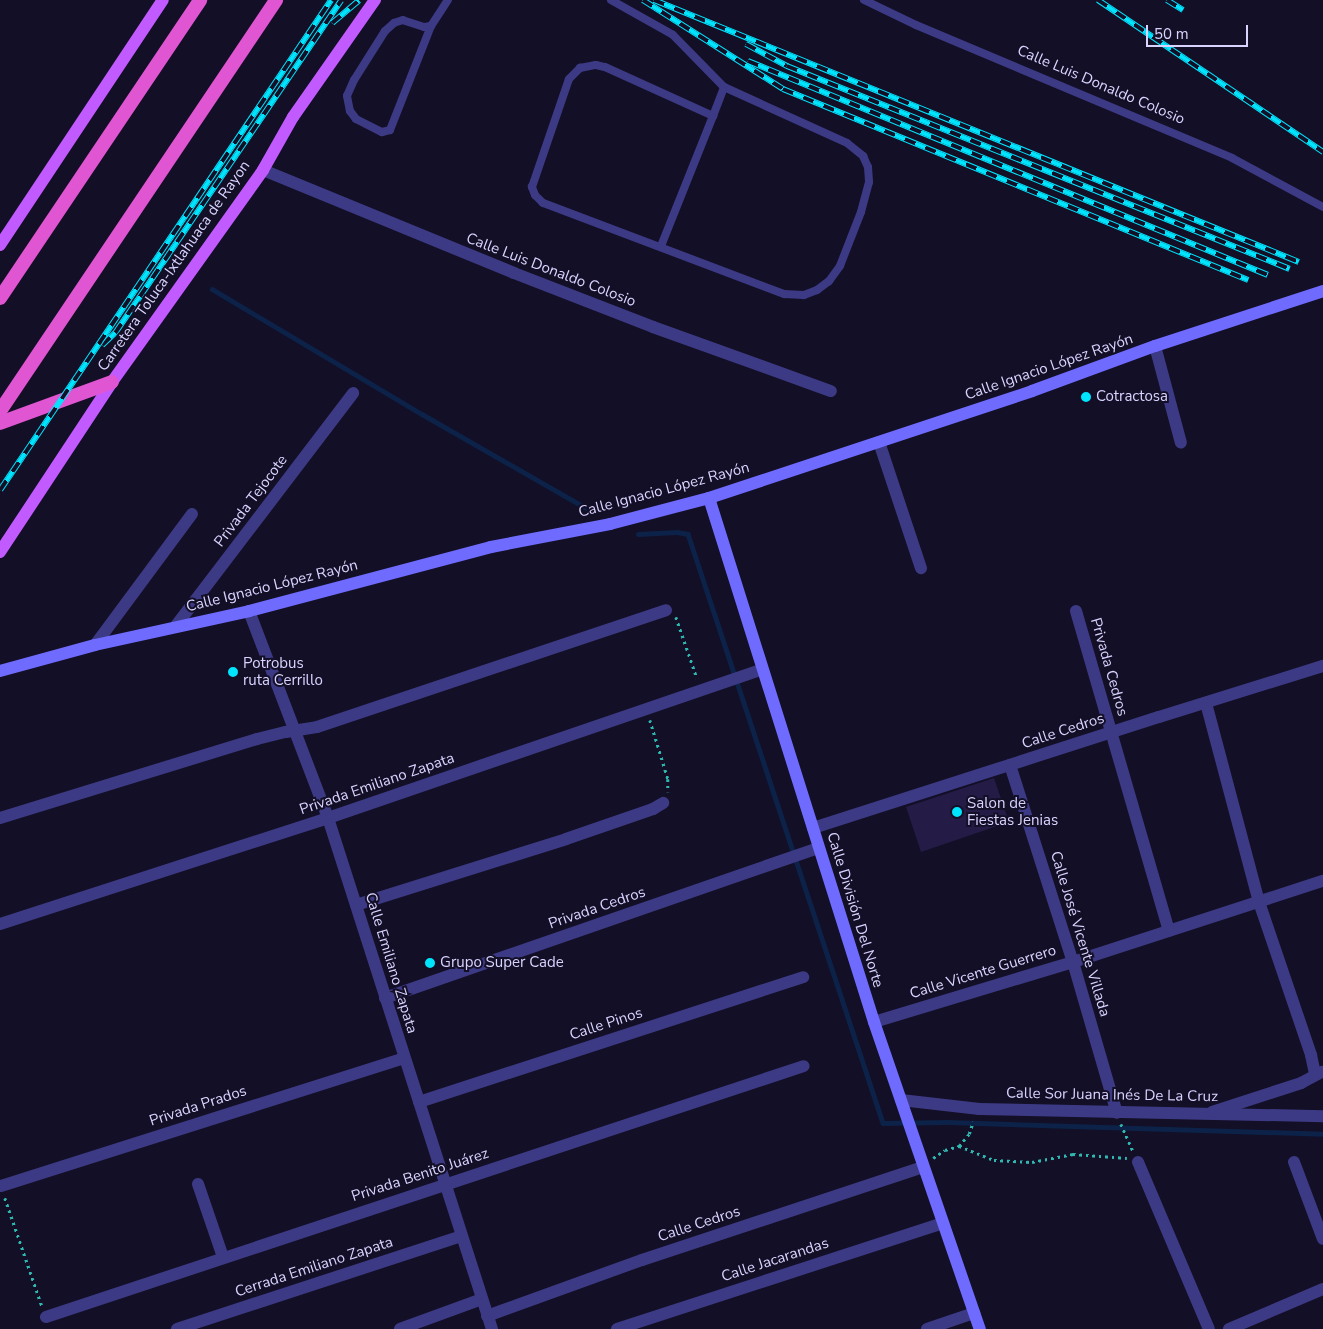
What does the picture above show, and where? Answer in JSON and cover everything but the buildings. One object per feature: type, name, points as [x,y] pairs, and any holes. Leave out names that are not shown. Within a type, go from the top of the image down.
[{"type":"highway","points":[[1,296],[200,0]]},
{"type":"highway","points":[[0,411],[276,0]]},
{"type":"highway","points":[[0,423],[112,382]]},
{"type":"main road","points":[[0,245],[4,230],[163,0]]},
{"type":"main road","name":"Carretera Toluca-Ixtlahuaca de Rayon","points":[[0,552],[112,382],[263,170],[293,117],[376,0]]},
{"type":"main road","name":"Calle Ignacio López Rayón","points":[[0,671],[95,645],[249,611],[491,547],[610,524],[709,498],[1032,391],[1155,346],[1323,291]]},
{"type":"main road","name":"Calle División Del Norte","points":[[709,498],[813,828],[813,850],[980,1329]]},
{"type":"street","name":"Calle Luis Donaldo Colosio","points":[[263,170],[514,274],[662,331],[831,391]]},
{"type":"street","points":[[1155,346],[1182,443]]},
{"type":"street","name":"Privada Tejocote","points":[[175,628],[353,393]]},
{"type":"street","points":[[879,442],[921,568]]},
{"type":"street","points":[[95,645],[192,514]]},
{"type":"street","points":[[0,818],[249,742],[334,721],[666,610]]},
{"type":"street","name":"Calle Emiliano Zapata","points":[[249,611],[328,818],[384,998],[492,1329]]},
{"type":"street","name":"Privada Cedros","points":[[1076,612],[1169,931]]},
{"type":"street","name":"Calle Cedros","points":[[813,828],[1323,666]]},
{"type":"street","name":"Privada Emiliano Zapata","points":[[0,924],[328,818],[762,669]]},
{"type":"street","points":[[1206,703],[1259,902],[1319,1072],[1301,1083],[1212,1112]]},
{"type":"street","name":"Calle José Vicente Villada","points":[[1010,765],[1073,962],[1118,1117]]},
{"type":"street","points":[[356,905],[566,839],[653,809],[664,802]]},
{"type":"street","name":"Privada Cedros","points":[[384,998],[813,850]]},
{"type":"street","name":"Calle Vicente Guerrero","points":[[874,1022],[1073,962],[1323,881]]},
{"type":"street","name":"Calle Pinos","points":[[419,1102],[803,977]]},
{"type":"street","name":"Privada Prados","points":[[1,1186],[404,1058]]},
{"type":"street","name":"Privada Benito Juárez","points":[[46,1318],[444,1184],[804,1066]]},
{"type":"street","name":"Calle Sor Juana Inés De La Cruz","points":[[900,1100],[978,1109],[1118,1117],[1212,1112],[1323,1116]]},
{"type":"street","points":[[1138,1162],[1209,1329]]},
{"type":"street","points":[[1294,1162],[1323,1239]]},
{"type":"street","name":"Calle Cedros","points":[[487,1316],[642,1260],[923,1167]]},
{"type":"street","points":[[198,1184],[223,1258]]},
{"type":"street","name":"Calle Jacarandas","points":[[617,1329],[943,1223]]},
{"type":"street","name":"Cerrada Emiliano Zapata","points":[[177,1329],[461,1236]]},
{"type":"street","points":[[1229,1329],[1323,1289]]},
{"type":"street","points":[[400,1329],[482,1299]]},
{"type":"street","points":[[926,1329],[974,1313]]},
{"type":"lane","points":[[431,26],[424,27],[403,20],[394,23],[385,31],[354,80],[347,96],[350,111],[356,119],[382,132],[390,130],[431,26],[448,0]]},
{"type":"lane","points":[[611,0],[673,35],[724,87],[847,143],[863,156],[868,167],[869,182],[866,196],[845,255],[829,281],[817,290],[795,296],[784,294],[661,246],[542,203],[535,195],[532,187],[568,79],[580,68],[596,65],[605,67],[713,116]]},
{"type":"lane","name":"Calle Luis Donaldo Colosio","points":[[864,0],[916,25],[1232,158],[1323,207]]},
{"type":"lane","points":[[661,246],[724,87]]},
{"type":"path","points":[[666,610],[672,612],[676,618],[701,689]]},
{"type":"path","points":[[647,709],[668,779],[668,794],[664,802]]},
{"type":"path","points":[[959,1146],[970,1130],[976,1115]]},
{"type":"path","points":[[1118,1117],[1127,1138]]},
{"type":"path","points":[[923,1167],[945,1150],[959,1146],[994,1160],[1032,1162],[1073,1154],[1109,1155],[1138,1162]]},
{"type":"path","points":[[1,1186],[46,1318]]},
{"type":"waterway","points":[[212,289],[422,414],[593,512]]},
{"type":"waterway","points":[[638,534],[677,532],[688,534],[883,1123],[948,1122],[1323,1134]]},
{"type":"railway","points":[[0,490],[331,0]]},
{"type":"railway","points":[[102,345],[115,333],[341,0]]},
{"type":"railway","points":[[332,23],[359,0]]},
{"type":"railway","points":[[643,0],[783,89],[1248,280]]},
{"type":"railway","points":[[654,0],[1299,262]]},
{"type":"railway","points":[[1098,0],[1323,152]]},
{"type":"railway","points":[[1167,0],[1183,10]]},
{"type":"railway","points":[[746,44],[787,66],[1290,269]]},
{"type":"railway","points":[[748,61],[1268,275]]},
{"type":"place","name":"Cotractosa","points":[[1086,397]]},
{"type":"place","name":"Potrobus ruta Cerrillo","points":[[233,672]]},
{"type":"place","name":"Salon de Fiestas Jenias","points":[[957,812]]},
{"type":"place","name":"Grupo Super Cade","points":[[430,963]]}]
